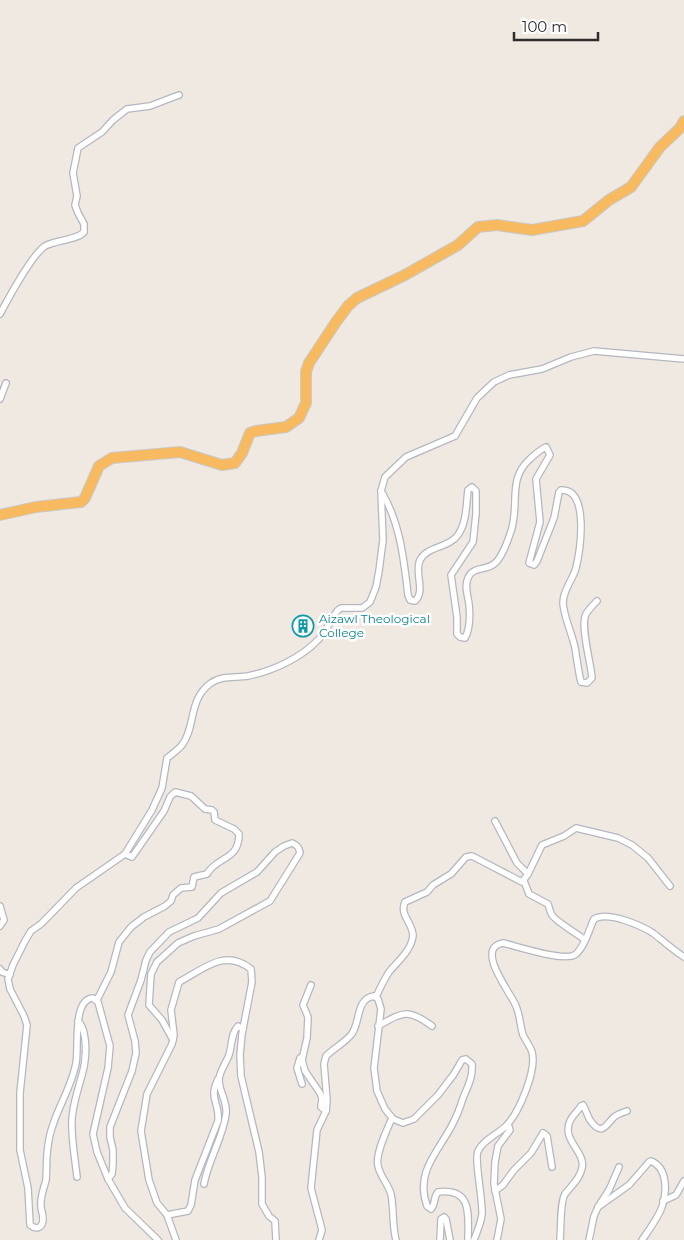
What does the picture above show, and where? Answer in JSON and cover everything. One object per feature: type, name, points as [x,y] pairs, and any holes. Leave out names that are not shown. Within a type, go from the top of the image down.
[{"type":"highway","points":[[0,515],[36,507],[81,502],[85,498],[99,466],[112,458],[180,452],[222,465],[234,463],[242,454],[250,433],[256,430],[286,427],[299,418],[306,403],[306,372],[309,363],[336,322],[348,306],[357,298],[405,275],[458,245],[478,227],[497,225],[532,230],[559,224],[583,222],[609,200],[631,187],[660,147],[680,128],[684,121]]},
{"type":"street","points":[[0,314],[25,271],[41,250],[60,240],[78,237],[84,232],[84,224],[75,205],[77,196],[73,173],[78,148],[102,132],[112,120],[127,109],[150,106],[179,95]]},
{"type":"street","points":[[97,1000],[91,998],[85,1001],[79,1015],[76,1064],[49,1138],[46,1180],[40,1204],[43,1222],[41,1226],[33,1228],[28,1220],[28,1188],[20,1150],[20,1093],[27,1025],[10,989],[8,979],[21,948],[32,931],[62,904],[76,888],[126,854],[152,810],[164,782],[168,758],[182,745],[199,697],[213,682],[223,678],[241,677],[265,672],[287,662],[319,639],[338,610],[341,608],[362,608],[370,602],[376,587],[382,540],[381,491],[385,477],[401,460],[455,436],[477,398],[500,378],[542,369],[571,357],[594,352],[684,359]]},
{"type":"street","points":[[0,399],[6,383]]},
{"type":"street","points":[[381,491],[388,504],[400,542],[408,595],[410,600],[416,601],[420,595],[420,560],[427,552],[451,541],[457,536],[466,514],[468,490],[470,487],[475,488],[477,497],[473,542],[451,575],[458,617],[457,634],[465,638],[469,629],[469,604],[466,592],[468,578],[473,570],[490,566],[500,556],[514,522],[519,471],[539,451],[546,448],[550,455],[536,479],[540,522],[529,563],[534,565],[537,561],[554,518],[559,492],[562,490],[571,492],[582,520],[576,568],[564,594],[563,605],[581,682],[587,684],[592,678],[585,618],[588,611],[597,601]]},
{"type":"street","points":[[126,854],[132,857],[164,810],[170,797],[176,792],[191,796],[205,809],[212,810],[215,820],[234,829],[239,834],[239,840],[232,854],[212,866],[207,874],[194,877],[192,886],[178,890],[171,901],[132,928],[120,942],[111,972],[97,1000],[110,1046],[108,1068],[93,1134],[97,1152],[108,1179],[125,1208],[158,1240]]},
{"type":"street","points":[[495,821],[517,863],[528,874]]},
{"type":"street","points":[[524,881],[542,845],[564,836],[576,828],[626,841],[652,862],[670,886]]},
{"type":"street","points":[[108,1179],[112,1174],[113,1164],[110,1127],[132,1071],[136,1053],[128,1015],[150,952],[168,932],[198,918],[222,894],[257,872],[275,852],[284,846],[292,843],[296,844],[300,853],[270,901],[219,929],[186,939],[172,948],[157,962],[151,974],[149,1005],[162,1020],[173,1040]]},
{"type":"street","points":[[376,997],[384,980],[408,949],[412,938],[413,932],[404,913],[403,906],[406,901],[426,893],[433,884],[451,874],[463,859],[468,856],[476,858],[519,881],[524,881]]},
{"type":"street","points":[[524,881],[529,894],[548,904],[551,915],[555,920],[585,940]]},
{"type":"street","points":[[0,906],[4,920],[0,926]]},
{"type":"street","points":[[474,1240],[482,1215],[477,1161],[478,1151],[508,1124],[524,1095],[533,1064],[532,1053],[524,1036],[516,1006],[493,965],[491,954],[493,949],[496,945],[503,943],[568,958],[576,954],[585,940],[594,919],[610,916],[648,931],[684,957]]},
{"type":"street","points":[[176,1240],[167,1215],[157,1203],[149,1180],[141,1131],[147,1094],[173,1040],[171,1010],[179,982],[201,969],[224,959],[241,963],[251,969],[252,982],[240,1055],[242,1076],[260,1152],[262,1204],[269,1216],[275,1221],[276,1240]]},
{"type":"street","points":[[0,969],[2,972],[10,975]]},
{"type":"street","points":[[302,1084],[297,1068],[306,1038],[308,1017],[304,1005],[310,985]]},
{"type":"street","points":[[319,1240],[322,1230],[311,1188],[317,1130],[326,1111],[327,1089],[324,1064],[326,1056],[352,1034],[356,1028],[362,1004],[370,997],[376,997]]},
{"type":"street","points":[[376,997],[380,1004],[374,1068],[377,1091],[385,1109],[392,1118],[403,1123],[414,1119],[438,1095],[462,1060],[466,1059],[470,1062],[472,1068],[470,1082],[451,1128],[431,1159],[424,1192],[427,1206],[431,1209],[438,1192],[457,1193],[462,1196],[466,1204],[468,1240]]},
{"type":"street","points":[[378,1026],[399,1014],[407,1013],[420,1017],[432,1026]]},
{"type":"street","points":[[77,1177],[72,1131],[73,1117],[85,1066],[86,1050],[82,1026],[78,1021]]},
{"type":"street","points":[[167,1215],[188,1210],[192,1205],[196,1180],[218,1120],[214,1095],[219,1077],[229,1054],[235,1029],[238,1026],[243,1029]]},
{"type":"street","points":[[302,1054],[303,1068],[317,1088],[322,1098],[321,1106],[326,1111]]},
{"type":"street","points":[[204,1184],[226,1113],[226,1105],[219,1084],[219,1077]]},
{"type":"street","points":[[560,1240],[564,1194],[579,1176],[583,1166],[581,1157],[570,1139],[568,1126],[570,1119],[583,1106],[594,1125],[598,1128],[604,1128],[617,1115],[627,1111]]},
{"type":"street","points":[[392,1118],[377,1162],[390,1193],[392,1221],[396,1240]]},
{"type":"street","points":[[497,1240],[501,1219],[495,1191],[496,1152],[510,1130],[508,1124]]},
{"type":"street","points":[[495,1191],[531,1153],[543,1134],[547,1136],[552,1167]]},
{"type":"street","points":[[598,1207],[629,1185],[651,1161],[657,1164],[662,1172],[665,1186],[663,1201],[658,1215],[642,1240]]},
{"type":"street","points":[[589,1240],[594,1216],[610,1190],[619,1167]]},
{"type":"street","points":[[663,1201],[676,1195],[684,1181]]},
{"type":"street","points":[[440,1240],[442,1234],[441,1219],[443,1217],[446,1219],[450,1240]]},
{"type":"place","name":"Aizawl Theological College","points":[[303,626]]}]
